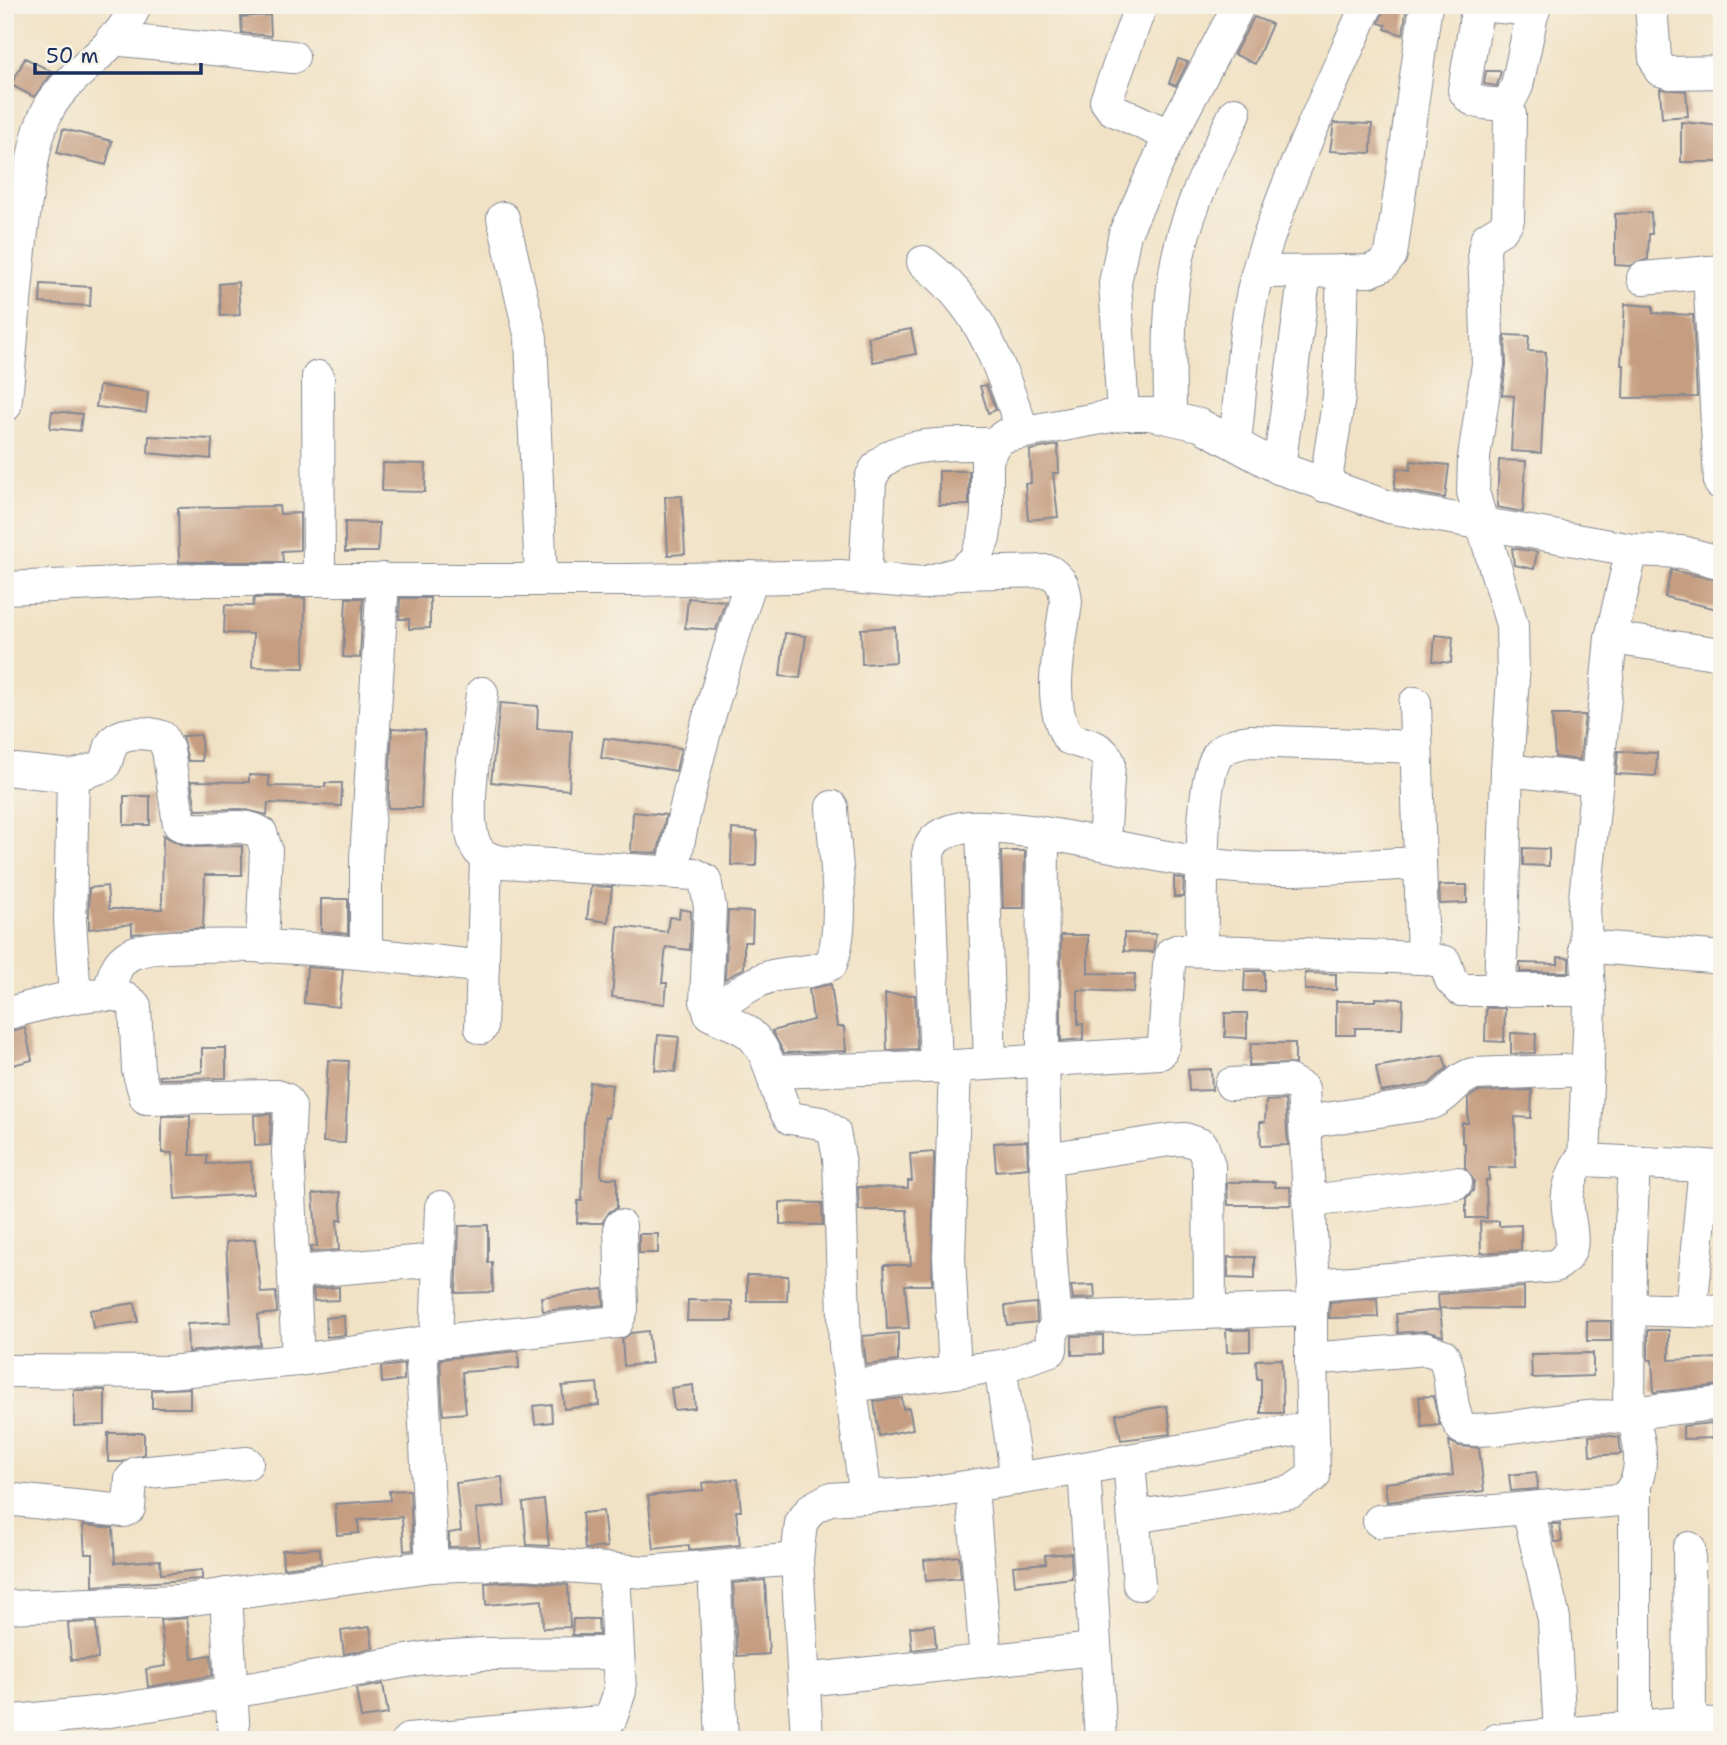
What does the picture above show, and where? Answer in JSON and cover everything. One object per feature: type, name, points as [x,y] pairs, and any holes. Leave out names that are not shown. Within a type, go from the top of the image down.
[{"type":"street","points":[[5,405],[19,255],[36,143],[46,113],[65,87],[122,30],[135,5]]},
{"type":"street","points":[[1141,5],[1107,101],[1112,109],[1170,136]]},
{"type":"street","points":[[1122,414],[1116,317],[1119,258],[1125,233],[1170,136],[1239,5]]},
{"type":"street","points":[[1235,443],[1250,316],[1259,272],[1312,128],[1367,5]]},
{"type":"street","points":[[1259,272],[1370,271],[1383,265],[1391,255],[1426,5]]},
{"type":"street","points":[[1500,991],[1507,770],[1513,677],[1512,625],[1472,492],[1474,457],[1488,364],[1484,250],[1487,238],[1502,229],[1508,219],[1510,115],[1507,106],[1517,86],[1534,8],[1478,5],[1464,90],[1468,98],[1475,102],[1507,106]]},
{"type":"street","points":[[1651,5],[1655,58],[1660,70],[1670,73],[1722,72]]},
{"type":"street","points":[[112,39],[293,57]]},
{"type":"street","points":[[1170,417],[1171,304],[1176,265],[1202,183],[1235,113]]},
{"type":"street","points":[[503,218],[531,338],[541,580]]},
{"type":"street","points":[[923,262],[948,281],[973,313],[1002,374],[1023,432]]},
{"type":"street","points":[[1279,468],[1305,271]]},
{"type":"street","points":[[1325,486],[1339,397],[1343,271]]},
{"type":"street","points":[[1643,278],[1715,272],[1720,483]]},
{"type":"street","points":[[318,377],[319,579]]},
{"type":"street","points":[[959,573],[976,559],[984,538],[987,460],[994,444],[1004,436],[1122,414],[1170,417],[1200,425],[1279,468],[1389,507],[1632,550],[1682,552],[1722,563]]},
{"type":"street","points":[[865,577],[870,482],[873,470],[881,459],[931,445],[994,444]]},
{"type":"street","points":[[1584,1160],[1589,990],[1584,909],[1597,780],[1599,730],[1611,638],[1632,550]]},
{"type":"street","points":[[5,588],[191,580],[319,579],[865,577],[923,583],[959,573],[1049,571],[1059,578],[1065,588],[1066,602],[1056,696],[1058,714],[1068,738],[1097,747],[1105,753],[1109,762],[1104,844]]},
{"type":"street","points":[[673,872],[690,784],[752,577]]},
{"type":"street","points":[[366,954],[366,859],[383,579]]},
{"type":"street","points":[[1611,638],[1722,654]]},
{"type":"street","points":[[481,1028],[486,858],[473,840],[470,823],[482,693]]},
{"type":"street","points":[[1415,703],[1423,958]]},
{"type":"street","points":[[84,774],[109,759],[113,741],[130,734],[154,734],[162,737],[168,750],[173,802],[179,824],[192,828],[246,828],[261,833],[266,849],[262,947]]},
{"type":"street","points":[[1202,950],[1202,864],[1211,776],[1218,754],[1225,748],[1250,741],[1416,747]]},
{"type":"street","points":[[5,769],[84,774],[126,772]]},
{"type":"street","points":[[1507,770],[1597,780]]},
{"type":"street","points":[[75,997],[70,920],[84,774]]},
{"type":"street","points":[[710,1014],[738,993],[769,977],[817,971],[831,964],[837,947],[838,924],[832,807]]},
{"type":"street","points":[[955,1372],[949,1257],[946,1066],[929,844],[940,835],[982,827],[1104,844],[1202,864],[1265,868],[1420,863]]},
{"type":"street","points":[[982,827],[990,1063]]},
{"type":"street","points":[[851,1386],[1006,1365],[1051,1350],[1056,1323],[1041,1062],[1043,834]]},
{"type":"street","points":[[486,858],[694,874],[705,880],[708,891],[705,982],[710,1014],[748,1031],[758,1042],[772,1072],[782,1107],[790,1118],[828,1126],[836,1139],[842,1288],[851,1386],[866,1497]]},
{"type":"street","points":[[109,995],[119,964],[128,955],[141,951],[219,945],[366,954],[483,967]]},
{"type":"street","points":[[1585,946],[1722,958]]},
{"type":"street","points":[[772,1072],[1041,1062],[1162,1051],[1172,953],[1202,950],[1423,958],[1445,962],[1451,980],[1461,990],[1589,990]]},
{"type":"street","points":[[5,1014],[75,997],[124,997],[135,1006],[138,1070],[146,1098],[277,1096],[285,1099],[290,1107],[288,1152],[298,1360]]},
{"type":"street","points":[[1306,1122],[1432,1102],[1450,1093],[1462,1077],[1473,1074],[1521,1070],[1588,1070]]},
{"type":"street","points":[[1134,1517],[1291,1492],[1306,1485],[1314,1476],[1311,1427],[1310,1201],[1303,1089],[1297,1084],[1231,1084]]},
{"type":"street","points":[[1045,1159],[1108,1152],[1170,1140],[1185,1139],[1202,1145],[1209,1164],[1210,1312]]},
{"type":"street","points":[[1056,1323],[1073,1316],[1210,1312],[1555,1266],[1566,1260],[1573,1249],[1567,1195],[1579,1162],[1584,1160],[1713,1167],[1706,1312],[1630,1309]]},
{"type":"street","points":[[1629,1419],[1634,1163]]},
{"type":"street","points":[[1310,1201],[1456,1183]]},
{"type":"street","points":[[432,1566],[428,1342],[439,1260],[441,1207]]},
{"type":"street","points":[[5,1371],[168,1372],[298,1360],[428,1342],[617,1322],[622,1309],[620,1226]]},
{"type":"street","points":[[295,1272],[439,1260]]},
{"type":"street","points":[[1311,1359],[1435,1351],[1443,1355],[1447,1363],[1456,1420],[1462,1428],[1470,1430],[1564,1419],[1629,1419],[1648,1411],[1722,1403]]},
{"type":"street","points":[[1006,1365],[1001,1373],[1001,1383],[1017,1479]]},
{"type":"street","points":[[1629,1419],[1634,1423],[1639,1437],[1639,1476],[1635,1488],[1635,1725]]},
{"type":"street","points":[[807,1740],[797,1559],[801,1523],[811,1509],[829,1499],[972,1487],[1311,1427]]},
{"type":"street","points":[[1129,1460],[1139,1584]]},
{"type":"street","points":[[5,1499],[124,1511],[129,1508],[131,1479],[137,1473],[247,1464]]},
{"type":"street","points":[[1084,1468],[1101,1740]]},
{"type":"street","points":[[972,1487],[986,1661]]},
{"type":"street","points":[[1379,1521],[1612,1502],[1627,1496],[1635,1488]]},
{"type":"street","points":[[1528,1509],[1554,1619],[1560,1734]]},
{"type":"street","points":[[1689,1548],[1690,1721]]},
{"type":"street","points":[[5,1607],[178,1601],[432,1566],[524,1563],[614,1571],[713,1567],[797,1559]]},
{"type":"street","points":[[713,1567],[722,1740]]},
{"type":"street","points":[[408,1740],[601,1722],[611,1718],[620,1691],[614,1571]]},
{"type":"street","points":[[226,1594],[234,1740]]},
{"type":"street","points":[[804,1681],[1094,1649]]},
{"type":"street","points":[[5,1722],[59,1728],[233,1692],[424,1658],[495,1653],[617,1653]]},
{"type":"street","points":[[1506,1739],[1690,1721],[1722,1725]]},
{"type":"building","points":[[1385,5],[1407,5],[1403,35],[1385,29],[1386,25],[1379,23]]},
{"type":"building","points":[[270,15],[271,36],[242,33],[241,17]]},
{"type":"building","points":[[1254,17],[1272,24],[1255,64],[1234,54]]},
{"type":"building","points":[[25,58],[53,72],[34,97],[11,85]]},
{"type":"building","points":[[1178,59],[1188,62],[1176,86],[1169,83]]},
{"type":"building","points":[[1486,71],[1501,71],[1497,86],[1484,84]]},
{"type":"building","points":[[1660,89],[1686,91],[1688,116],[1662,118]]},
{"type":"building","points":[[1681,122],[1722,126],[1722,162],[1681,162]]},
{"type":"building","points":[[1334,123],[1372,124],[1371,153],[1330,151]]},
{"type":"building","points":[[63,129],[112,141],[106,165],[57,153]]},
{"type":"building","points":[[1651,212],[1652,234],[1649,234],[1648,259],[1630,266],[1615,265],[1615,214]]},
{"type":"building","points":[[238,282],[240,315],[221,316],[219,284]]},
{"type":"building","points":[[41,284],[91,287],[90,306],[40,303]]},
{"type":"building","points":[[1625,304],[1653,306],[1653,313],[1693,315],[1697,397],[1623,398],[1624,365],[1621,365]]},
{"type":"building","points":[[911,329],[916,354],[873,362],[868,337]]},
{"type":"building","points":[[1505,335],[1529,336],[1528,351],[1546,352],[1541,453],[1511,451],[1514,396],[1502,395],[1506,364]]},
{"type":"building","points":[[986,385],[996,410],[988,413],[980,386]]},
{"type":"building","points":[[99,386],[148,392],[146,413],[96,407]]},
{"type":"building","points":[[52,411],[82,414],[80,431],[50,428]]},
{"type":"building","points":[[149,436],[212,439],[211,459],[148,453]]},
{"type":"building","points":[[1058,445],[1059,473],[1053,473],[1058,517],[1028,520],[1025,484],[1031,483],[1030,450]]},
{"type":"building","points":[[1499,460],[1526,461],[1523,512],[1497,507]]},
{"type":"building","points":[[1411,461],[1449,465],[1445,498],[1394,489],[1397,468],[1410,470]]},
{"type":"building","points":[[383,463],[426,464],[425,492],[382,491]]},
{"type":"building","points":[[939,471],[969,471],[969,505],[939,505]]},
{"type":"building","points":[[682,496],[685,554],[668,555],[665,497]]},
{"type":"building","points":[[279,506],[280,514],[300,513],[300,550],[282,551],[283,562],[179,562],[178,508]]},
{"type":"building","points":[[345,522],[379,523],[378,552],[345,552]]},
{"type":"building","points":[[1512,548],[1537,552],[1534,569],[1514,565]]},
{"type":"building","points":[[1671,570],[1722,581],[1722,610],[1665,597]]},
{"type":"building","points":[[254,598],[305,598],[304,668],[252,667],[253,634],[224,633],[225,605],[253,606]]},
{"type":"building","points":[[346,598],[363,598],[360,658],[343,657]]},
{"type":"building","points":[[400,598],[430,598],[430,628],[409,629],[409,619],[399,619]]},
{"type":"building","points":[[688,598],[725,601],[716,630],[685,628]]},
{"type":"building","points":[[895,627],[896,662],[862,664],[861,629]]},
{"type":"building","points":[[785,633],[806,636],[800,678],[780,676]]},
{"type":"building","points":[[1435,635],[1453,637],[1451,663],[1433,661]]},
{"type":"building","points":[[500,703],[538,706],[537,729],[572,731],[569,790],[491,782]]},
{"type":"building","points":[[1552,715],[1585,715],[1580,760],[1555,757]]},
{"type":"building","points":[[392,728],[425,730],[421,808],[388,808]]},
{"type":"building","points":[[201,735],[202,761],[188,761],[182,736]]},
{"type":"building","points":[[604,738],[681,748],[676,771],[601,758]]},
{"type":"building","points":[[1618,751],[1657,753],[1656,776],[1616,774]]},
{"type":"building","points":[[249,775],[269,776],[269,786],[325,787],[325,783],[342,783],[341,806],[268,803],[267,815],[242,809],[196,810],[191,781],[249,782]]},
{"type":"building","points":[[124,796],[150,796],[150,825],[124,825]]},
{"type":"building","points":[[633,812],[666,815],[658,853],[631,852]]},
{"type":"building","points":[[732,829],[757,831],[756,866],[731,865]]},
{"type":"building","points":[[163,835],[182,845],[196,847],[242,846],[242,875],[205,875],[203,928],[132,934],[132,924],[89,929],[89,888],[107,886],[109,909],[162,909]]},
{"type":"building","points":[[1523,848],[1549,849],[1549,866],[1523,865]]},
{"type":"building","points":[[1001,851],[1025,851],[1024,908],[1003,908]]},
{"type":"building","points":[[1174,877],[1184,879],[1183,897],[1174,897]]},
{"type":"building","points":[[1439,885],[1467,885],[1467,903],[1440,904]]},
{"type":"building","points":[[591,886],[612,887],[608,922],[587,919]]},
{"type":"building","points":[[321,899],[348,899],[348,934],[321,931]]},
{"type":"building","points":[[680,909],[691,911],[690,950],[666,947],[662,983],[667,983],[665,1004],[612,997],[618,926],[667,932],[669,917],[679,918]]},
{"type":"building","points":[[728,911],[753,912],[752,942],[744,942],[744,968],[725,979]]},
{"type":"building","points":[[1124,933],[1156,934],[1153,952],[1124,951]]},
{"type":"building","points":[[1061,935],[1088,935],[1088,973],[1135,974],[1134,992],[1078,990],[1078,1024],[1083,1024],[1083,1039],[1061,1041]]},
{"type":"building","points":[[1558,957],[1569,958],[1569,972],[1520,972],[1520,963],[1558,964]]},
{"type":"building","points":[[307,967],[343,970],[339,1007],[304,1003]]},
{"type":"building","points":[[1245,971],[1264,971],[1264,991],[1244,991]]},
{"type":"building","points":[[1305,973],[1336,974],[1336,990],[1305,990]]},
{"type":"building","points":[[831,984],[837,1027],[844,1027],[846,1051],[784,1053],[772,1031],[813,1020],[809,989]]},
{"type":"building","points":[[885,994],[915,995],[917,1049],[887,1050]]},
{"type":"building","points":[[1376,998],[1403,999],[1402,1028],[1355,1028],[1355,1035],[1336,1035],[1336,1001],[1376,1001]]},
{"type":"building","points":[[1486,1008],[1505,1008],[1504,1042],[1485,1041]]},
{"type":"building","points":[[1225,1013],[1247,1013],[1247,1038],[1225,1037]]},
{"type":"building","points":[[25,1028],[32,1060],[5,1067],[5,1032]]},
{"type":"building","points":[[1511,1033],[1536,1034],[1535,1053],[1511,1054]]},
{"type":"building","points":[[658,1035],[679,1037],[675,1072],[655,1070]]},
{"type":"building","points":[[1251,1043],[1295,1043],[1295,1064],[1249,1065]]},
{"type":"building","points":[[202,1048],[226,1048],[226,1078],[160,1079],[159,1076],[202,1072]]},
{"type":"building","points":[[1443,1055],[1447,1068],[1429,1084],[1381,1092],[1376,1067]]},
{"type":"building","points":[[328,1060],[349,1061],[345,1143],[323,1142]]},
{"type":"building","points":[[1211,1069],[1212,1090],[1189,1091],[1188,1070]]},
{"type":"building","points":[[590,1082],[612,1085],[608,1118],[605,1117],[601,1174],[603,1178],[617,1178],[617,1208],[610,1211],[602,1223],[577,1223],[578,1201],[582,1201],[584,1121]]},
{"type":"building","points":[[1532,1090],[1531,1118],[1515,1117],[1516,1167],[1489,1168],[1489,1180],[1486,1180],[1487,1218],[1466,1218],[1466,1198],[1473,1191],[1474,1181],[1465,1168],[1465,1143],[1462,1143],[1462,1123],[1468,1123],[1468,1098],[1477,1092]]},
{"type":"building","points":[[1285,1100],[1288,1145],[1261,1146],[1260,1122],[1265,1122],[1266,1101]]},
{"type":"building","points":[[271,1114],[270,1145],[255,1146],[254,1115]]},
{"type":"building","points":[[162,1116],[190,1116],[190,1155],[207,1155],[207,1164],[251,1162],[253,1194],[175,1199],[172,1153],[162,1153]]},
{"type":"building","points":[[1027,1141],[1028,1168],[996,1171],[994,1143]]},
{"type":"building","points":[[934,1152],[932,1285],[905,1285],[909,1328],[887,1329],[884,1265],[911,1265],[907,1210],[859,1210],[858,1187],[908,1188],[908,1181],[912,1181],[910,1154]]},
{"type":"building","points":[[1227,1182],[1275,1182],[1275,1187],[1290,1187],[1291,1205],[1228,1205]]},
{"type":"building","points":[[340,1192],[342,1220],[337,1220],[339,1250],[311,1252],[311,1247],[317,1246],[313,1194]]},
{"type":"building","points":[[780,1202],[822,1203],[823,1225],[780,1224]]},
{"type":"building","points":[[1499,1221],[1499,1226],[1521,1225],[1521,1250],[1481,1253],[1480,1222]]},
{"type":"building","points":[[488,1225],[488,1263],[492,1262],[493,1292],[456,1293],[459,1226]]},
{"type":"building","points":[[639,1234],[658,1234],[658,1253],[639,1253]]},
{"type":"building","points":[[255,1239],[261,1293],[276,1292],[277,1313],[258,1315],[260,1345],[188,1352],[187,1324],[231,1322],[226,1242]]},
{"type":"building","points":[[1228,1257],[1255,1257],[1255,1279],[1228,1278]]},
{"type":"building","points":[[747,1275],[788,1276],[787,1301],[747,1301]]},
{"type":"building","points":[[1094,1285],[1095,1298],[1073,1299],[1071,1286]]},
{"type":"building","points":[[339,1287],[339,1300],[314,1301],[313,1289]]},
{"type":"building","points":[[1524,1287],[1524,1309],[1439,1308],[1438,1294]]},
{"type":"building","points":[[603,1289],[604,1305],[543,1311],[541,1297]]},
{"type":"building","points":[[1377,1298],[1378,1317],[1329,1318],[1330,1302]]},
{"type":"building","points":[[688,1300],[732,1301],[732,1321],[687,1321]]},
{"type":"building","points":[[135,1303],[138,1322],[93,1328],[90,1310]]},
{"type":"building","points":[[1036,1303],[1037,1322],[1007,1325],[1005,1306]]},
{"type":"building","points":[[1440,1310],[1443,1336],[1425,1331],[1398,1333],[1396,1314]]},
{"type":"building","points":[[344,1316],[345,1335],[327,1337],[325,1318]]},
{"type":"building","points":[[1587,1321],[1611,1321],[1611,1341],[1587,1341]]},
{"type":"building","points":[[1226,1330],[1250,1330],[1250,1351],[1227,1352]]},
{"type":"building","points":[[1648,1330],[1669,1330],[1669,1360],[1722,1358],[1722,1385],[1654,1392],[1652,1360],[1648,1360]]},
{"type":"building","points":[[648,1331],[652,1363],[624,1366],[622,1339],[631,1333]]},
{"type":"building","points":[[898,1333],[898,1361],[866,1365],[863,1336]]},
{"type":"building","points":[[1103,1335],[1103,1354],[1072,1355],[1072,1336]]},
{"type":"building","points":[[518,1351],[519,1368],[462,1372],[466,1413],[443,1415],[440,1359]]},
{"type":"building","points":[[1593,1353],[1593,1376],[1532,1378],[1531,1354]]},
{"type":"building","points":[[1282,1359],[1283,1413],[1261,1413],[1261,1379],[1257,1379],[1256,1360]]},
{"type":"building","points":[[404,1364],[404,1380],[382,1383],[381,1367]]},
{"type":"building","points":[[597,1383],[599,1405],[564,1409],[562,1386]]},
{"type":"building","points":[[693,1385],[695,1408],[674,1410],[671,1388]]},
{"type":"building","points":[[190,1388],[190,1408],[152,1408],[152,1390]]},
{"type":"building","points":[[74,1390],[105,1390],[105,1425],[74,1426]]},
{"type":"building","points":[[1433,1396],[1440,1425],[1422,1427],[1419,1397]]},
{"type":"building","points":[[902,1398],[903,1409],[909,1408],[913,1429],[879,1436],[874,1401]]},
{"type":"building","points":[[551,1404],[552,1422],[535,1424],[533,1406]]},
{"type":"building","points":[[1167,1406],[1171,1434],[1121,1440],[1116,1414]]},
{"type":"building","points":[[1712,1423],[1712,1438],[1683,1439],[1683,1426]]},
{"type":"building","points":[[108,1433],[144,1433],[144,1454],[122,1462],[108,1462]]},
{"type":"building","points":[[1589,1436],[1619,1437],[1621,1454],[1590,1456]]},
{"type":"building","points":[[1449,1441],[1459,1446],[1479,1448],[1484,1491],[1387,1502],[1385,1483],[1453,1475]]},
{"type":"building","points":[[1536,1472],[1538,1489],[1511,1491],[1509,1475]]},
{"type":"building","points":[[502,1477],[505,1506],[476,1509],[480,1546],[449,1547],[449,1533],[461,1531],[456,1483]]},
{"type":"building","points":[[738,1479],[741,1511],[736,1511],[740,1545],[689,1550],[689,1545],[654,1549],[648,1496],[703,1490],[702,1483]]},
{"type":"building","points":[[410,1490],[413,1550],[404,1551],[402,1517],[358,1520],[359,1533],[337,1535],[335,1504],[390,1500],[389,1491]]},
{"type":"building","points":[[544,1500],[549,1546],[527,1545],[523,1503]]},
{"type":"building","points":[[603,1511],[607,1547],[585,1549],[582,1513]]},
{"type":"building","points":[[1551,1524],[1560,1524],[1562,1542],[1555,1542]]},
{"type":"building","points":[[83,1525],[113,1528],[115,1563],[160,1560],[161,1574],[202,1570],[202,1579],[93,1586],[93,1554],[85,1554]]},
{"type":"building","points":[[320,1548],[321,1563],[283,1568],[282,1550]]},
{"type":"building","points":[[1071,1553],[1072,1578],[1015,1585],[1013,1566],[1046,1563],[1045,1555]]},
{"type":"building","points":[[959,1556],[961,1578],[926,1581],[924,1560]]},
{"type":"building","points":[[765,1580],[769,1654],[737,1656],[733,1583]]},
{"type":"building","points":[[525,1581],[568,1585],[570,1627],[543,1628],[542,1600],[486,1605],[485,1583]]},
{"type":"building","points":[[187,1618],[192,1658],[211,1655],[212,1676],[148,1687],[146,1669],[166,1666],[160,1620]]},
{"type":"building","points":[[573,1619],[598,1619],[599,1635],[572,1635]]},
{"type":"building","points":[[96,1622],[98,1659],[71,1660],[68,1623]]},
{"type":"building","points":[[934,1625],[936,1647],[912,1650],[910,1627]]},
{"type":"building","points":[[370,1627],[373,1648],[344,1654],[341,1631]]},
{"type":"building","points":[[383,1684],[388,1714],[361,1718],[356,1689]]}]
